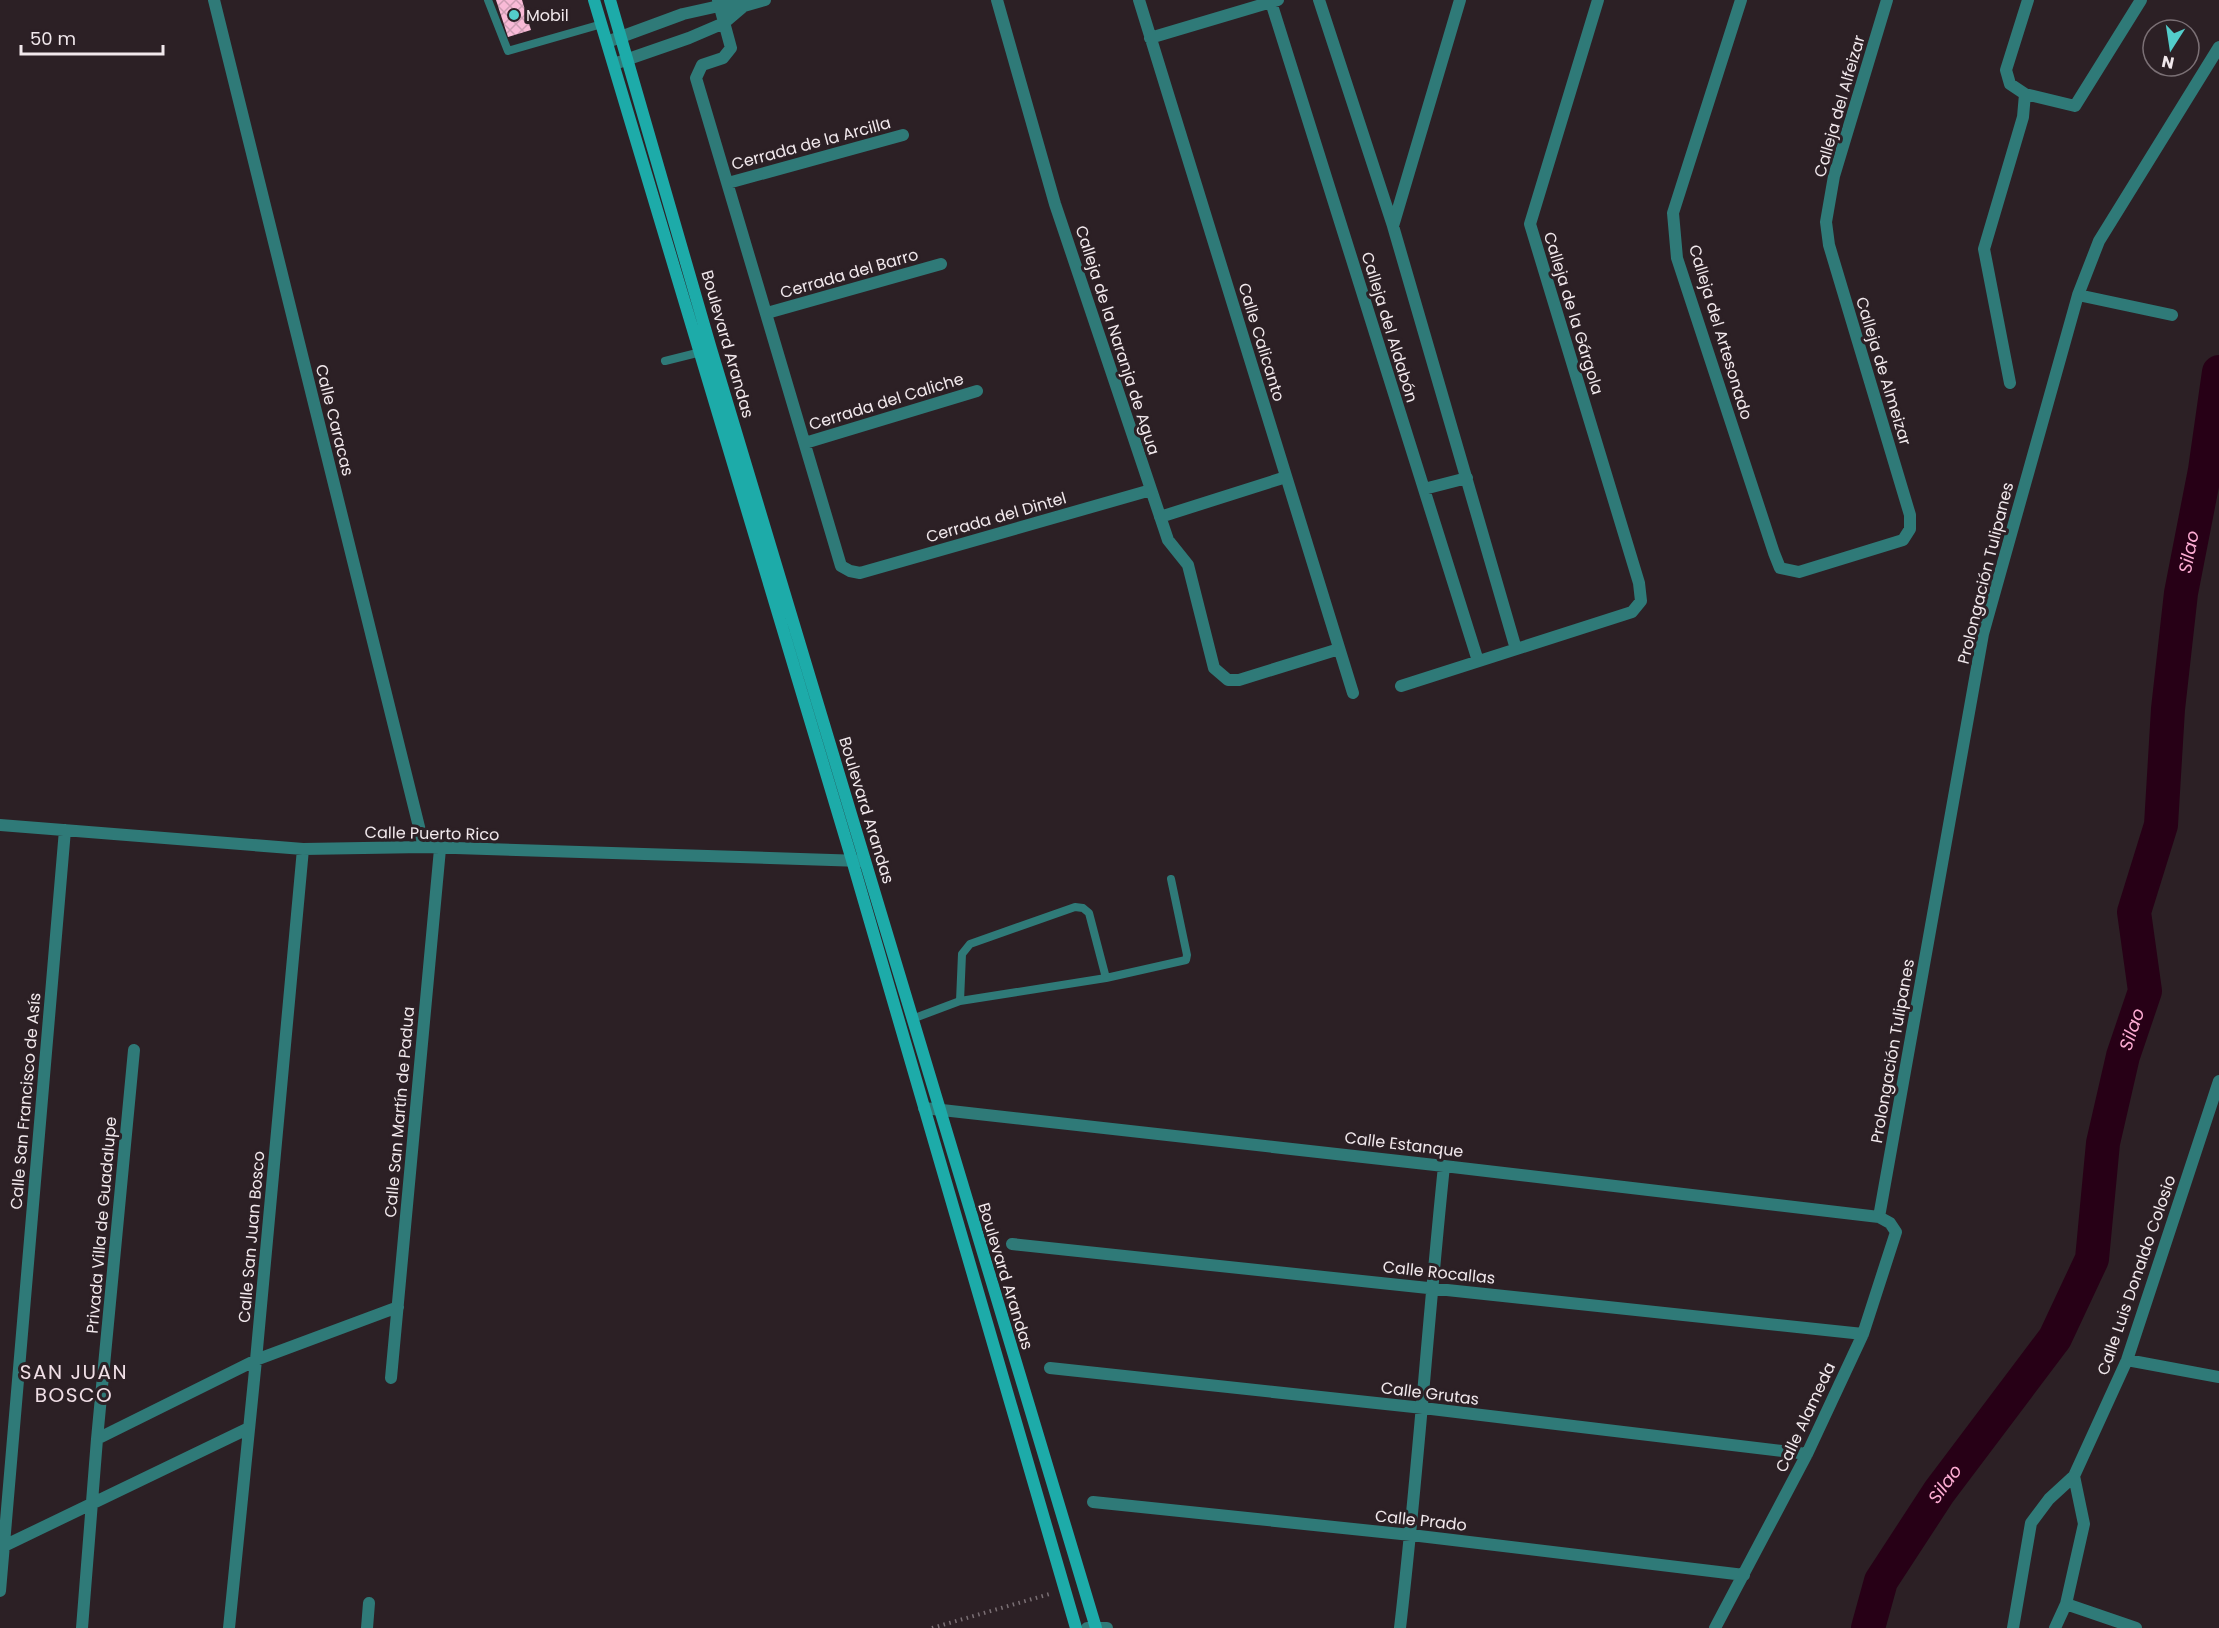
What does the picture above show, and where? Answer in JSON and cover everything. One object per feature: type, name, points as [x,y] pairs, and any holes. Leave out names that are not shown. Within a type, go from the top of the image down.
[{"type":"main road","name":"Boulevard Arandas","points":[[594,0],[706,350],[858,860],[924,1108],[1076,1628]]},
{"type":"main road","name":"Boulevard Arandas","points":[[610,0],[706,350]]},
{"type":"main road","name":"Boulevard Arandas","points":[[858,860],[912,1018],[1096,1628]]},
{"type":"street","name":"Calle Caracas","points":[[214,0],[424,848]]},
{"type":"street","points":[[607,42],[718,3],[744,6],[765,0]]},
{"type":"street","name":"Calleja de la Naranja de Agua","points":[[997,0],[1055,204],[1168,540],[1188,565],[1214,668],[1228,680],[1239,680],[1339,649]]},
{"type":"street","name":"Calle Calicanto","points":[[1139,0],[1353,693]]},
{"type":"street","name":"Calleja del Aldabón","points":[[1319,0],[1394,226],[1516,649]]},
{"type":"street","points":[[1394,226],[1460,0]]},
{"type":"street","name":"Calleja de la Gárgola","points":[[1516,649],[1632,612],[1641,601],[1635,572],[1530,224],[1598,0]]},
{"type":"street","name":"Calleja del Artesonado","points":[[1741,0],[1673,213],[1677,258],[1780,568],[1799,572],[1810,569],[1903,540],[1910,529]]},
{"type":"street","name":"Calleja del Alfeizar","points":[[1826,222],[1834,176],[1887,0]]},
{"type":"street","points":[[2028,0],[2006,70],[2010,84],[2025,94],[2075,106],[2141,0]]},
{"type":"street","points":[[1150,38],[1274,1]]},
{"type":"street","name":"Calleja del Aldabón","points":[[1274,1],[1478,661]]},
{"type":"street","points":[[718,3],[731,48],[723,58],[702,65],[696,78],[805,443]]},
{"type":"street","points":[[614,64],[689,38],[724,23],[744,6]]},
{"type":"street","name":"Prolongación Tulipanes","points":[[1879,1217],[1983,634],[2078,295],[2099,241],[2219,47]]},
{"type":"street","points":[[2010,383],[1984,249],[2023,117],[2025,94]]},
{"type":"street","name":"Cerrada de la Arcilla","points":[[728,183],[903,135]]},
{"type":"street","name":"Calleja de Almeizar","points":[[1826,222],[1829,245],[1910,515],[1910,529]]},
{"type":"street","name":"Cerrada del Barro","points":[[766,313],[940,264]]},
{"type":"street","points":[[2078,295],[2172,315]]},
{"type":"street","name":"Cerrada del Caliche","points":[[805,443],[977,391]]},
{"type":"street","name":"Cerrada del Dintel","points":[[805,443],[841,566],[850,572],[860,573],[1151,490]]},
{"type":"street","points":[[1160,517],[1286,477]]},
{"type":"street","points":[[1424,489],[1467,478]]},
{"type":"street","points":[[1401,686],[1516,649]]},
{"type":"street","name":"Calle Puerto Rico","points":[[0,825],[303,849],[424,848],[858,860]]},
{"type":"street","name":"Calle San Francisco de Asís","points":[[0,1591],[64,830]]},
{"type":"street","name":"Calle San Juan Bosco","points":[[229,1628],[303,849]]},
{"type":"street","name":"Calle San Martín de Padua","points":[[391,1378],[440,849]]},
{"type":"street","name":"Privada Villa de Guadalupe","points":[[82,1628],[97,1439],[134,1050]]},
{"type":"street","name":"Calle Luis Donaldo Colosio","points":[[2013,1628],[2031,1523],[2049,1499],[2074,1476],[2127,1360],[2219,1081]]},
{"type":"street","name":"Calle Estanque","points":[[924,1108],[1879,1217]]},
{"type":"street","points":[[1400,1628],[1411,1535],[1444,1166]]},
{"type":"street","name":"Calle Alameda","points":[[1715,1628],[1807,1454],[1863,1334],[1896,1232],[1890,1223],[1879,1217]]},
{"type":"street","name":"Calle Rocallas","points":[[1012,1244],[1863,1334]]},
{"type":"street","points":[[97,1439],[256,1360],[398,1306]]},
{"type":"street","points":[[2127,1360],[2219,1377]]},
{"type":"street","name":"Calle Grutas","points":[[1050,1368],[1423,1408],[1807,1454]]},
{"type":"street","points":[[4,1546],[249,1428]]},
{"type":"street","points":[[2055,1628],[2066,1604],[2084,1524],[2074,1476]]},
{"type":"street","name":"Calle Prado","points":[[1093,1502],[1411,1535],[1744,1575]]},
{"type":"street","points":[[367,1628],[369,1603]]},
{"type":"street","points":[[2066,1604],[2136,1628]]},
{"type":"lane","points":[[488,0],[508,51],[602,24]]},
{"type":"lane","points":[[665,361],[706,350]]},
{"type":"lane","points":[[912,1018],[960,1001],[1106,978],[1186,960],[1187,955],[1171,879]]},
{"type":"lane","points":[[960,1001],[962,954],[970,944],[1075,907],[1083,908],[1089,913],[1106,978]]},
{"type":"path","points":[[932,1628],[1065,1590]]},
{"type":"building","name":"Mobil","points":[[496,0],[522,0],[531,30],[508,37]]},
{"type":"waterway","name":"Silao","points":[[1868,1628],[1881,1581],[1939,1492],[2055,1338],[2092,1259],[2103,1143],[2123,1056],[2145,991],[2134,912],[2161,825],[2168,709],[2181,593],[2205,470],[2219,372]]},
{"type":"place","name":"Mobil","points":[[514,15]]},
{"type":"district","name":"SAN JUAN BOSCO","points":[[74,1384]]}]
